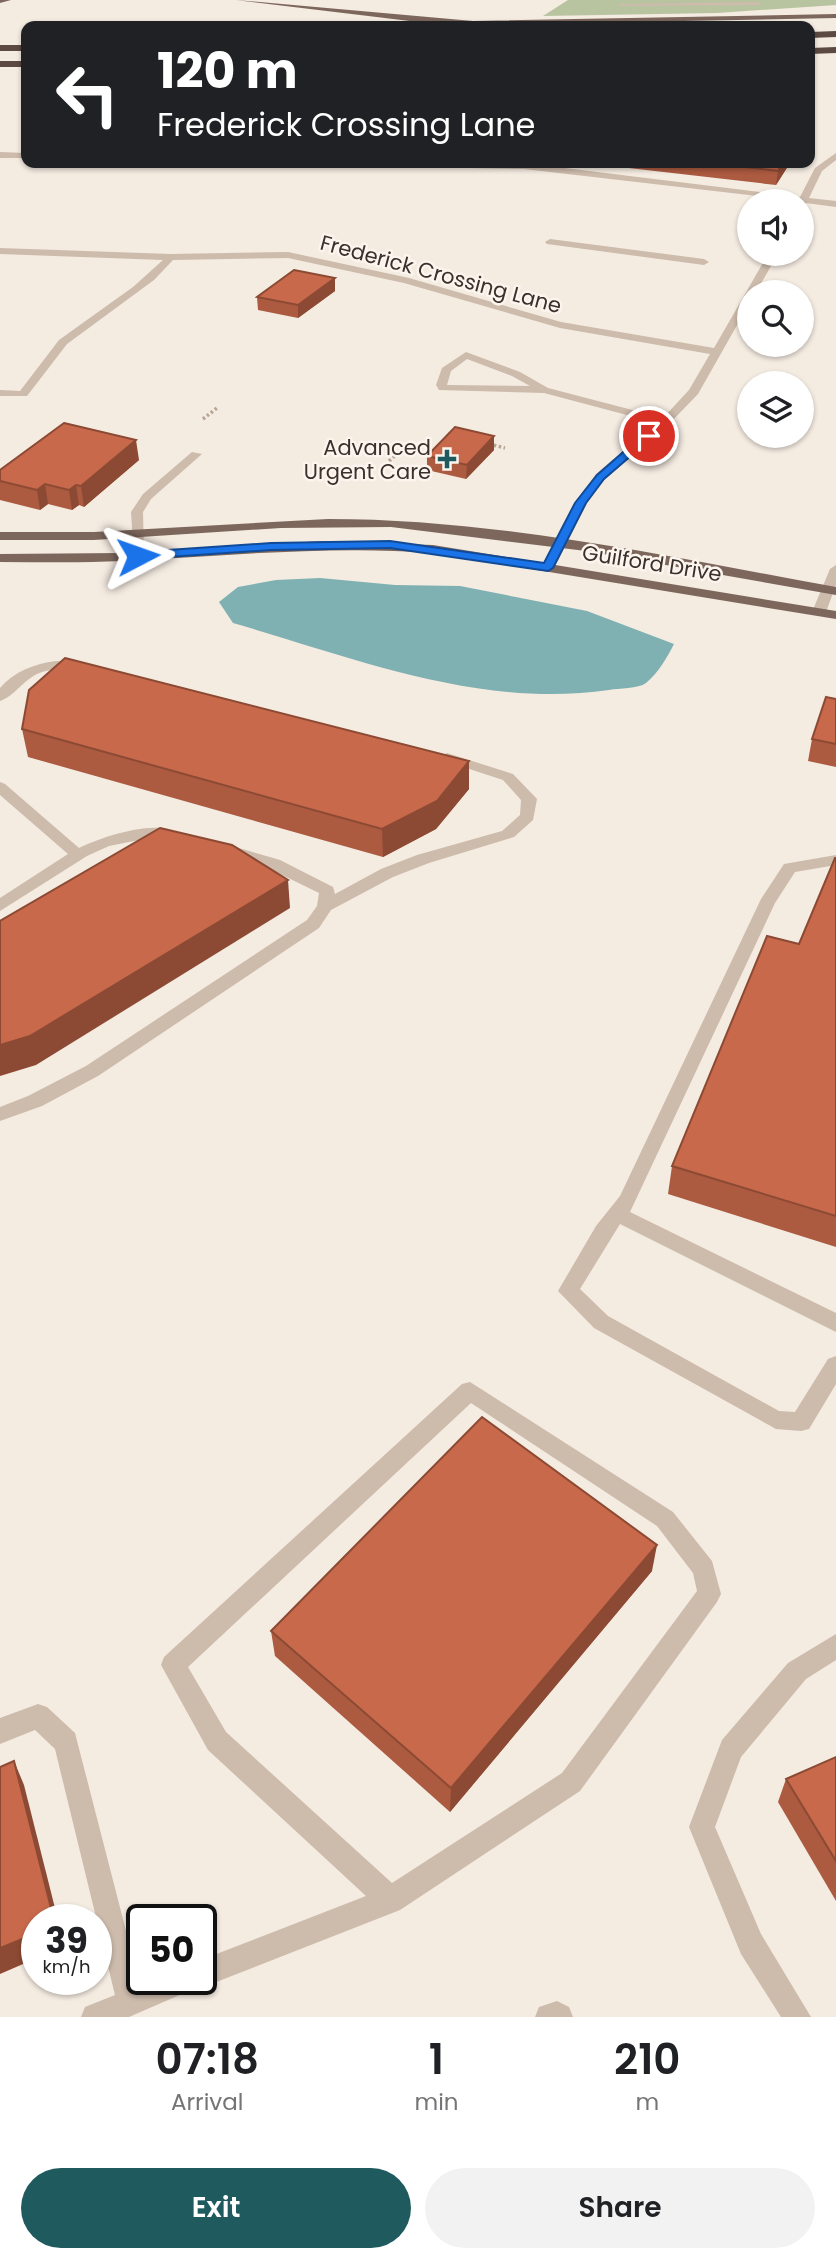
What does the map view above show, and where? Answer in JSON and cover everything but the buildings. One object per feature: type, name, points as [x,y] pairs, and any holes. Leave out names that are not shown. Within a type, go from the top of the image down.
[{"type":"highway","points":[[815,35],[836,34]]},
{"type":"highway","points":[[0,48],[21,48]]},
{"type":"highway","points":[[815,51],[836,50]]},
{"type":"highway","points":[[0,65],[21,65]]},
{"type":"main road","points":[[0,1],[8,0]]},
{"type":"main road","points":[[239,0],[444,21]]},
{"type":"main road","points":[[290,0],[360,13]]},
{"type":"main road","points":[[640,21],[836,16]]},
{"type":"main road","name":"Guilford Drive","points":[[0,536],[57,538],[138,535],[338,522],[435,528],[559,543],[832,590]]},
{"type":"main road","name":"Guilford Drive","points":[[0,558],[138,556],[271,547],[378,544],[433,549],[836,615]]},
{"type":"street","points":[[602,21],[630,0]]},
{"type":"street","points":[[621,6],[760,4]]},
{"type":"street","points":[[0,155],[21,156]]},
{"type":"street","points":[[808,189],[818,170],[836,156]]},
{"type":"street","points":[[539,168],[737,194]]},
{"type":"street","points":[[814,203],[836,204]]},
{"type":"street","points":[[550,242],[704,262]]},
{"type":"street","name":"Frederick Crossing Lane","points":[[0,251],[170,257],[288,255],[406,280],[560,325],[717,352]]},
{"type":"street","points":[[0,393],[23,394],[61,344],[93,318],[163,270],[170,257]]},
{"type":"street","points":[[548,568],[581,503],[600,477],[665,422],[694,392],[737,317]]},
{"type":"street","points":[[544,390],[516,374],[466,355],[446,370],[441,384],[443,388],[544,390],[665,422]]},
{"type":"street","points":[[138,556],[138,512],[147,497],[196,454]]},
{"type":"street","points":[[819,612],[832,590],[836,569]]},
{"type":"street","points":[[0,697],[12,682],[32,669],[64,663],[92,667]]},
{"type":"street","points":[[325,906],[387,873],[423,859],[508,834],[528,817],[529,800],[508,777],[471,763],[430,753]]},
{"type":"street","points":[[0,787],[76,853]]},
{"type":"street","points":[[0,906],[76,853],[114,837],[158,833],[192,840]]},
{"type":"street","points":[[0,1114],[35,1101],[92,1071],[313,925],[325,906],[327,891],[274,864],[215,846]]},
{"type":"street","points":[[836,860],[790,868],[767,903],[628,1200],[603,1232],[568,1291],[601,1322],[776,1420],[801,1422],[836,1365]]},
{"type":"street","points":[[617,1214],[836,1323]]},
{"type":"street","points":[[217,1968],[390,1900],[571,1782],[709,1594],[704,1569],[665,1519],[470,1391],[173,1665],[217,1741],[390,1900]]},
{"type":"street","points":[[797,2017],[751,1944],[702,1827],[730,1749],[797,1671],[836,1646]]},
{"type":"street","points":[[0,1731],[38,1716],[66,1742],[130,2001]]},
{"type":"street","points":[[95,2017],[146,1995]]},
{"type":"street","points":[[549,2017],[559,2017]]},
{"type":"path","points":[[203,419],[217,408]]},
{"type":"path","points":[[483,443],[505,448]]},
{"type":"path","points":[[389,461],[407,445]]},
{"type":"green space","points":[[568,0],[836,0],[836,5],[717,13],[543,16]]},
{"type":"water","points":[[320,578],[395,585],[460,586],[587,611],[674,644],[654,675],[638,686],[561,694],[513,692],[418,677],[233,623],[219,602],[238,587],[276,580]]},
{"type":"place","name":"Advanced Urgent Care","points":[[447,459]]},
{"type":"route","points":[[138,556],[271,547],[390,545],[433,549],[548,568],[581,503],[600,477],[649,436]]}]
